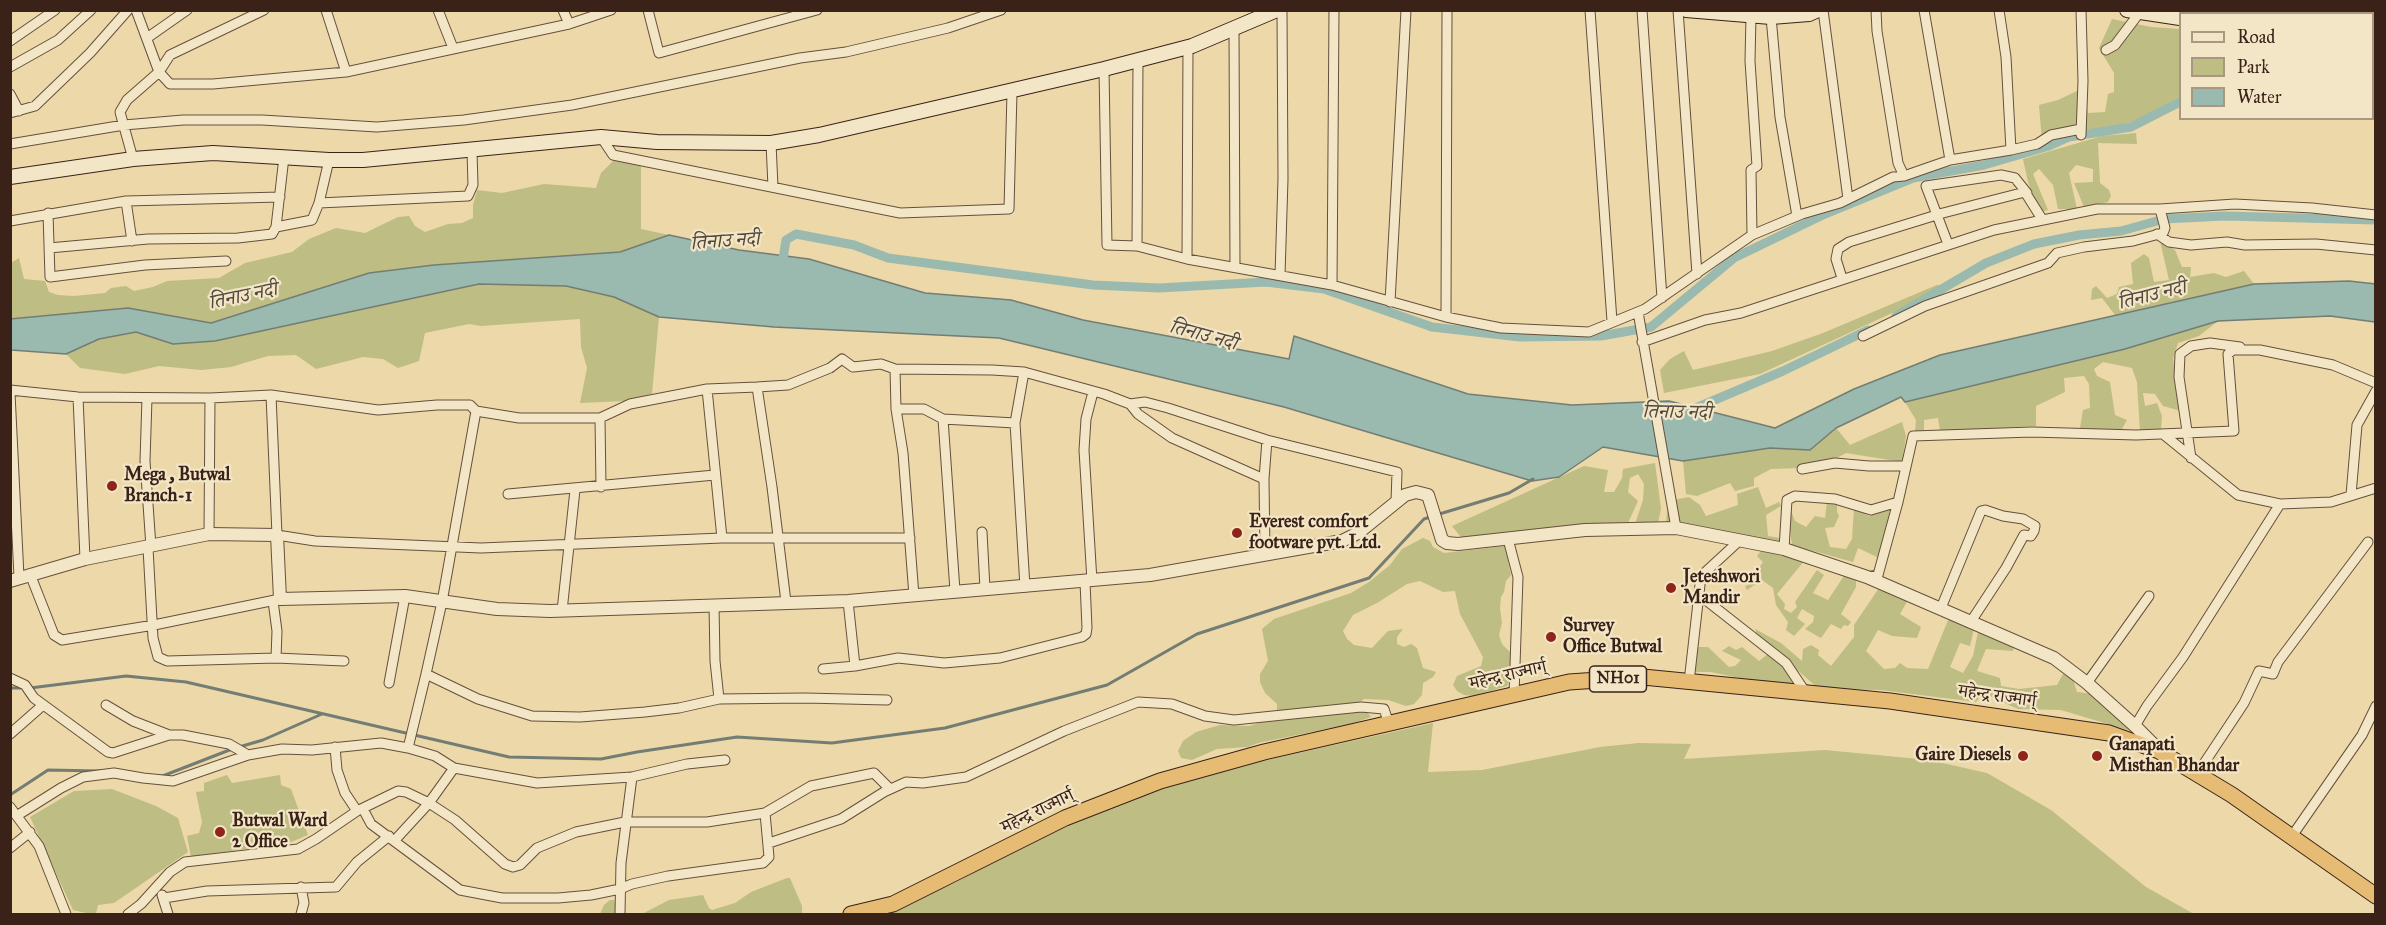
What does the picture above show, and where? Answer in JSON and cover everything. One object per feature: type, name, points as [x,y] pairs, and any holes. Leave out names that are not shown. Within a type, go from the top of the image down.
[{"type":"highway","name":"महेन्द्र राज्मार्ग्","points":[[851,915],[893,904],[1065,818],[1160,781],[1264,752],[1569,682],[1643,677],[1890,701],[2109,733],[2159,751],[2232,795],[2376,896]]},
{"type":"main road","points":[[10,177],[134,159],[213,153],[363,160],[602,137],[657,142],[771,142],[819,135],[1104,69],[1188,47],[1277,10]]},
{"type":"main road","points":[[1686,10],[1771,17],[1809,14],[1818,10]]},
{"type":"main road","points":[[2133,11],[2179,18]]},
{"type":"street","points":[[10,41],[55,10]]},
{"type":"street","points":[[10,67],[58,40],[91,10]]},
{"type":"street","points":[[10,94],[15,112],[35,106],[90,53],[128,10]]},
{"type":"street","points":[[136,10],[159,72],[170,84],[213,84],[346,72],[569,24],[611,10]]},
{"type":"street","points":[[147,38],[187,10]]},
{"type":"street","points":[[134,159],[120,112],[127,99],[159,72],[170,55],[264,10]]},
{"type":"street","points":[[326,10],[346,72]]},
{"type":"street","points":[[438,10],[453,48]]},
{"type":"street","points":[[563,10],[569,24]]},
{"type":"street","points":[[648,10],[659,53],[817,11]]},
{"type":"street","points":[[965,10],[969,21]]},
{"type":"street","points":[[10,144],[124,125],[183,120],[262,120],[377,127],[464,120],[572,105],[800,58],[846,52],[969,21],[1001,10]]},
{"type":"street","points":[[1280,275],[1283,179],[1282,10]]},
{"type":"street","points":[[1332,285],[1334,10]]},
{"type":"street","points":[[1390,302],[1406,10]]},
{"type":"street","points":[[1446,317],[1447,10]]},
{"type":"street","points":[[1590,10],[1612,321]]},
{"type":"street","points":[[1642,10],[1662,298]]},
{"type":"street","points":[[1678,10],[1697,274]]},
{"type":"street","points":[[1823,10],[1848,200]]},
{"type":"street","points":[[1876,10],[1877,31],[1898,163],[1904,176]]},
{"type":"street","points":[[1924,10],[1950,160]]},
{"type":"street","points":[[1999,10],[2006,57],[2011,150]]},
{"type":"street","points":[[1104,69],[1107,245],[1137,246],[1187,259],[1332,285],[1446,317],[1501,328],[1589,332],[1638,312],[1662,298],[1752,235],[1797,216],[1848,200],[1893,177],[1904,176],[1950,160],[2037,144],[2051,135],[2081,132],[2083,81],[2081,10]]},
{"type":"street","points":[[2106,50],[2115,45],[2133,11]]},
{"type":"street","points":[[1750,16],[1756,166],[1751,170],[1752,235]]},
{"type":"street","points":[[1771,17],[1780,117],[1797,216]]},
{"type":"street","points":[[1234,28],[1235,267]]},
{"type":"street","points":[[1187,259],[1188,47]]},
{"type":"street","points":[[1137,246],[1138,60]]},
{"type":"street","points":[[602,137],[613,155],[900,213],[1009,209],[1012,92]]},
{"type":"street","points":[[771,142],[773,188]]},
{"type":"street","points":[[319,203],[468,196],[473,185],[472,151]]},
{"type":"street","points":[[50,248],[132,241],[238,238],[272,234],[276,227],[284,158]]},
{"type":"street","points":[[276,227],[312,220],[319,203],[329,160]]},
{"type":"street","points":[[1948,244],[1926,186],[2001,175],[2015,178],[2042,219]]},
{"type":"street","points":[[1842,278],[1836,259],[1838,249],[1849,242],[1937,215],[2027,193]]},
{"type":"street","points":[[10,221],[126,201],[280,197]]},
{"type":"street","points":[[126,201],[132,241]]},
{"type":"street","points":[[1642,342],[1705,320],[1741,313],[1994,230],[2097,209],[2160,209],[2235,204],[2312,208],[2376,215]]},
{"type":"street","points":[[1863,336],[1932,303],[2048,263],[2056,254],[2084,247],[2133,241],[2160,233],[2165,228],[2160,209]]},
{"type":"street","points":[[48,213],[50,277],[145,265],[226,261]]},
{"type":"street","points":[[2160,233],[2169,242],[2192,245],[2227,242],[2246,245],[2316,244],[2376,250]]},
{"type":"street","points":[[1638,312],[1676,528]]},
{"type":"street","points":[[2191,458],[2179,377],[2180,354],[2191,346],[2210,343],[2260,350],[2333,365],[2376,383]]},
{"type":"street","points":[[1868,577],[1878,575],[1913,436],[2032,432],[2136,435],[2234,431],[2228,354],[2233,350],[2260,350]]},
{"type":"street","points":[[1396,502],[1397,472],[1267,440],[1145,402],[1130,404],[1024,372],[992,369],[895,369],[881,364],[853,367],[842,359],[830,368],[788,385],[707,389],[630,404],[600,418],[519,418],[476,411],[470,405],[378,410],[271,395],[210,398],[78,397],[10,391],[20,577],[54,635],[62,640],[277,601],[405,596],[497,609],[562,611],[848,601],[1150,575],[1342,541],[1358,533],[1410,492],[1428,495],[1442,540],[1447,543],[1458,544],[1585,530],[1676,528],[1784,549],[1868,577],[2054,658],[2087,683],[2159,751]]},
{"type":"street","points":[[895,369],[896,409],[903,453],[914,596]]},
{"type":"street","points":[[1024,372],[1016,423],[1025,586]]},
{"type":"street","points":[[757,387],[786,602]]},
{"type":"street","points":[[707,389],[722,538]]},
{"type":"street","points":[[2351,495],[2357,425],[2376,391]]},
{"type":"street","points":[[823,669],[898,658],[944,663],[1000,658],[1082,637],[1086,634],[1088,581],[1084,450],[1086,419],[1093,392]]},
{"type":"street","points":[[271,395],[277,535],[276,658]]},
{"type":"street","points":[[78,397],[85,559]]},
{"type":"street","points":[[147,398],[145,461],[153,638],[158,657],[167,661],[276,658],[345,661]]},
{"type":"street","points":[[209,534],[210,398]]},
{"type":"street","points":[[1130,404],[1138,414],[1172,438],[1264,479]]},
{"type":"street","points":[[896,409],[924,410],[943,419],[1016,423]]},
{"type":"street","points":[[409,743],[442,602],[476,411]]},
{"type":"street","points":[[600,418],[601,487]]},
{"type":"street","points":[[943,419],[955,591]]},
{"type":"street","points":[[2163,434],[2238,495],[2280,504],[2331,502],[2376,488]]},
{"type":"street","points":[[1265,554],[1264,479],[1267,440]]},
{"type":"street","points":[[1802,469],[1834,463],[1905,466]]},
{"type":"street","points":[[508,494],[575,490],[715,476]]},
{"type":"street","points":[[562,611],[575,490]]},
{"type":"street","points":[[1784,549],[1787,500],[1794,496],[1835,499],[1871,510],[1898,502]]},
{"type":"street","points":[[2135,726],[2183,657],[2280,504]]},
{"type":"street","points":[[1941,608],[1981,511],[2024,519],[2035,526],[2034,531],[2031,536],[2024,535],[2006,568],[1970,623]]},
{"type":"street","points":[[982,532],[985,589]]},
{"type":"street","points":[[20,577],[85,559],[209,534],[277,535],[315,542],[450,548],[722,538],[909,538]]},
{"type":"street","points":[[1508,539],[1518,577],[1514,695]]},
{"type":"street","points":[[1689,682],[1701,576],[1739,541]]},
{"type":"street","points":[[2197,774],[2244,703],[2259,671],[2273,674],[2278,662],[2367,542]]},
{"type":"street","points":[[1698,594],[1786,663],[1806,693]]},
{"type":"street","points":[[389,683],[405,596]]},
{"type":"street","points":[[2087,683],[2149,596]]},
{"type":"street","points":[[848,601],[855,666]]},
{"type":"street","points":[[714,605],[715,661],[719,699]]},
{"type":"street","points":[[426,674],[478,699],[532,716],[580,717],[629,713],[678,708],[719,699],[887,700]]},
{"type":"street","points":[[10,678],[25,685],[34,698],[108,752],[113,753],[169,735],[183,735],[229,744],[248,754]]},
{"type":"street","points":[[769,843],[841,819],[890,789],[906,782],[923,783],[966,777],[1064,731],[1138,702],[1172,705],[1205,716],[1234,720],[1361,707],[1384,709],[1389,724]]},
{"type":"street","points":[[10,734],[43,705]]},
{"type":"street","points":[[106,705],[133,721],[169,735]]},
{"type":"street","points":[[2292,836],[2362,735],[2376,706]]},
{"type":"street","points":[[18,815],[61,788],[84,777],[114,773],[173,781],[248,754],[282,749],[312,750],[381,743],[409,743],[454,768],[537,783],[632,777],[687,764],[725,760]]},
{"type":"street","points":[[335,747],[337,771],[345,793],[371,824],[460,890],[502,898],[558,898],[620,889],[668,876],[763,863],[769,857],[765,813]]},
{"type":"street","points":[[164,898],[198,891],[336,887],[357,862],[392,838],[429,803],[454,768]]},
{"type":"street","points":[[128,915],[170,872],[185,862],[298,849],[360,810],[398,791],[406,792],[429,803],[455,820],[505,864],[513,867],[520,865],[537,848],[576,832],[625,822],[707,822],[765,813],[812,786],[874,772],[890,789]]},
{"type":"street","points":[[620,915],[625,822],[632,777]]},
{"type":"street","points":[[10,807],[30,832],[44,857],[66,915]]},
{"type":"street","points":[[10,848],[30,832]]},
{"type":"street","points":[[158,884],[168,915]]},
{"type":"street","points":[[301,887],[304,903],[301,915]]},
{"type":"green space","points":[[2112,19],[2151,27],[2179,29],[2179,98],[2132,122],[2042,141],[2039,105],[2058,100],[2083,88],[2088,113],[2105,112],[2108,94],[2114,92],[2114,73],[2099,48]]},
{"type":"green space","points":[[2136,133],[2137,144],[2098,143],[2100,183],[2109,190],[2111,196],[2108,202],[2084,207],[2074,183],[2093,182],[2093,169],[2076,165],[2069,173],[2077,209],[2058,209],[2053,185],[2039,169],[2033,174],[2048,210],[2040,212],[2028,182],[2023,159],[2102,136]]},
{"type":"green space","points":[[614,160],[641,164],[641,229],[669,235],[620,252],[434,265],[369,273],[211,323],[128,308],[11,319],[11,263],[19,258],[24,279],[45,281],[49,292],[58,295],[105,293],[111,288],[126,286],[134,291],[167,281],[219,278],[245,263],[292,252],[309,239],[336,228],[365,233],[398,217],[409,216],[415,226],[425,232],[448,224],[462,223],[473,218],[473,205],[477,190],[502,193],[544,184],[596,188],[601,173]]},
{"type":"green space","points":[[2160,241],[2175,250],[2182,267],[2191,267],[2190,277],[2214,273],[2226,277],[2244,271],[2254,284],[2115,315],[2102,298],[2091,300],[2092,289],[2096,286],[2107,298],[2117,294],[2119,287],[2133,284],[2131,263],[2144,254],[2149,258],[2154,282],[2169,280]]},
{"type":"green space","points":[[479,284],[566,286],[614,297],[659,317],[652,394],[625,401],[580,403],[587,368],[581,347],[580,319],[481,326],[469,324],[425,333],[419,361],[398,368],[383,359],[363,357],[316,369],[296,355],[268,356],[231,367],[201,370],[159,366],[125,374],[80,368],[66,354],[99,339],[136,332],[173,344],[215,341]]},
{"type":"green space","points":[[1937,285],[1942,286],[1916,302],[1760,374],[1664,393],[1660,370],[1670,359],[1684,351],[1693,370],[1772,351],[1823,333]]},
{"type":"green space","points":[[2218,321],[2199,336],[2178,343],[2173,359],[2181,411],[2163,406],[2155,394],[2143,393],[2145,406],[2157,403],[2162,416],[2161,430],[2140,432],[2137,382],[2132,368],[2103,362],[2094,369],[2097,376],[2110,382],[2115,415],[2127,420],[2121,431],[2080,428],[2083,410],[2090,408],[2089,384],[2084,376],[2064,378],[2065,392],[2036,406],[2036,426],[1940,431],[1938,418],[1924,420],[1924,431],[1915,431],[1916,420],[1905,402],[2125,349]]},
{"type":"green space","points":[[1902,422],[1906,436],[1902,462],[1846,453],[1835,459],[1800,468],[1771,469],[1754,478],[1754,486],[1735,491],[1730,483],[1697,496],[1686,494],[1683,461],[1770,448],[1810,450],[1836,428],[1850,445]]},
{"type":"green space","points":[[1655,463],[1661,509],[1658,523],[1635,524],[1643,500],[1644,484],[1638,474],[1630,478],[1628,492],[1638,501],[1628,523],[1464,541],[1452,526],[1584,466],[1608,470],[1604,492],[1614,492],[1622,478],[1623,469]]},
{"type":"green space","points":[[1758,487],[1766,508],[1779,502],[1781,506],[1766,515],[1768,536],[1780,538],[1778,544],[1666,523],[1668,501],[1689,497],[1700,505],[1706,516],[1738,505],[1737,494]]},
{"type":"green space","points":[[1827,502],[1837,504],[1839,516],[1834,527],[1825,528],[1830,547],[1846,549],[1852,539],[1854,509],[1869,516],[1890,509],[1877,557],[1858,548],[1853,562],[1792,545],[1789,522],[1791,511],[1795,521],[1806,527],[1815,516],[1825,518]]},
{"type":"green space","points":[[1423,538],[1444,553],[1505,546],[1511,575],[1506,581],[1501,597],[1502,623],[1499,635],[1502,644],[1510,652],[1513,670],[1507,686],[1473,696],[1457,691],[1453,685],[1457,676],[1481,666],[1483,657],[1460,614],[1455,591],[1443,592],[1420,581],[1407,584],[1353,615],[1343,631],[1354,645],[1372,648],[1388,631],[1403,629],[1397,637],[1397,644],[1404,647],[1411,644],[1417,648],[1423,668],[1436,672],[1433,677],[1423,683],[1422,695],[1414,704],[1406,706],[1388,700],[1364,699],[1361,701],[1362,705],[1371,717],[1351,724],[1248,747],[1217,749],[1192,760],[1181,758],[1178,751],[1183,741],[1196,732],[1220,725],[1249,726],[1277,717],[1277,704],[1265,693],[1260,682],[1260,674],[1268,661],[1262,629],[1274,619],[1351,593],[1390,565],[1402,549]]},
{"type":"green space","points":[[1764,547],[1805,560],[1777,594],[1785,604],[1784,609],[1791,613],[1797,607],[1795,602],[1817,570],[1824,575],[1813,593],[1828,600],[1844,576],[1856,579],[1856,587],[1841,614],[1851,622],[1848,626],[1844,625],[1841,629],[1831,624],[1821,638],[1805,629],[1813,622],[1814,616],[1802,609],[1797,618],[1805,624],[1794,636],[1786,630],[1788,622],[1776,605],[1773,588],[1762,580],[1747,590],[1745,587],[1755,579],[1755,574],[1763,562],[1757,556]]},
{"type":"green space","points":[[1879,588],[1908,600],[1900,614],[1921,627],[1917,638],[1892,636],[1878,630],[1866,651],[1884,669],[1895,668],[1900,663],[1907,668],[1928,669],[1949,618],[1974,629],[1970,646],[1960,643],[1950,667],[1963,673],[1973,656],[1978,632],[2014,644],[2013,651],[1986,649],[1977,671],[2000,678],[2001,686],[2019,689],[2057,685],[2063,674],[2072,676],[2077,692],[2093,694],[2128,722],[2131,731],[2061,710],[2018,709],[1983,693],[1976,702],[1880,690],[1819,689],[1757,635],[1755,629],[1781,643],[1802,661],[1803,649],[1811,645],[1819,650],[1818,655],[1831,666],[1854,637],[1854,625]]},
{"type":"green space","points":[[1729,646],[1736,650],[1742,647],[1759,661],[1769,653],[1791,674],[1792,684],[1739,678],[1711,672],[1692,672],[1695,647],[1708,647],[1729,667],[1735,666],[1741,660],[1722,651]]},
{"type":"green space","points":[[1433,723],[1428,772],[1482,770],[1600,747],[1639,743],[1691,744],[1684,759],[1825,750],[1929,760],[1987,773],[2051,810],[2146,887],[2194,914],[873,914],[892,909],[957,882],[1002,857],[1094,813],[1191,777]]},
{"type":"green space","points":[[227,775],[232,783],[280,775],[281,785],[291,789],[308,835],[291,842],[191,857],[187,836],[199,833],[202,822],[196,792],[204,791],[204,783]]},
{"type":"green space","points":[[112,789],[156,806],[178,818],[188,852],[114,903],[98,905],[96,914],[73,910],[30,817],[74,791]]},
{"type":"green space","points":[[790,878],[802,906],[802,914],[642,914],[669,900],[703,895],[712,910],[735,903],[751,892]]},
{"type":"green space","points":[[614,900],[618,914],[600,914],[604,905]]},
{"type":"water","name":"तिनाउ नदी","points":[[669,235],[739,250],[809,259],[925,293],[1011,300],[1083,320],[1289,359],[1294,336],[1468,394],[1572,405],[1669,401],[1775,428],[1854,389],[1940,355],[2254,284],[2349,281],[2376,284],[2375,322],[2330,316],[2218,321],[2125,349],[1905,402],[1901,397],[1836,428],[1810,450],[1770,448],[1683,461],[1603,447],[1559,477],[1532,481],[1284,407],[999,338],[774,327],[659,317],[614,297],[566,286],[479,284],[215,341],[173,344],[136,332],[99,339],[66,354],[11,350],[10,319],[128,308],[211,323],[369,273],[434,265],[620,252]]},
{"type":"waterway","points":[[783,259],[786,240],[796,234],[854,245],[888,258],[1093,285],[1159,288],[1266,282],[1324,289],[1432,327],[1520,337],[1601,336],[1651,327],[1734,258],[1825,214],[1913,178],[1984,165],[2049,146],[2069,137],[2131,127],[2179,103]]},
{"type":"waterway","points":[[1896,316],[1986,263],[2034,244],[2079,235],[2121,231],[2164,219],[2225,216],[2376,220]]},
{"type":"waterway","name":"तिनाउ नदी","points":[[1688,414],[1691,410],[1783,371],[1868,330]]},
{"type":"waterway","points":[[1436,515],[1509,493],[1533,479]]},
{"type":"waterway","points":[[30,688],[126,676],[186,682],[509,757],[601,759],[737,737],[832,743],[945,728],[1107,685],[1197,634],[1369,578],[1424,519],[1430,517]]},
{"type":"waterway","points":[[10,688],[24,688]]},
{"type":"waterway","points":[[239,747],[263,740],[322,714]]},
{"type":"waterway","points":[[160,777],[232,749]]},
{"type":"waterway","points":[[10,795],[48,770],[100,771]]},
{"type":"place","name":"Mega , Butwal Branch-1","points":[[112,486]]},
{"type":"place","name":"Everest comfort footware pvt. Ltd.","points":[[1237,533]]},
{"type":"place","name":"Jeteshwori Mandir","points":[[1671,588]]},
{"type":"place","name":"Survey Office Butwal","points":[[1551,637]]},
{"type":"place","name":"Gaire Diesels","points":[[2023,756]]},
{"type":"place","name":"Ganapati Misthan Bhandar","points":[[2097,756]]},
{"type":"place","name":"Butwal Ward 2 Office","points":[[220,832]]}]
